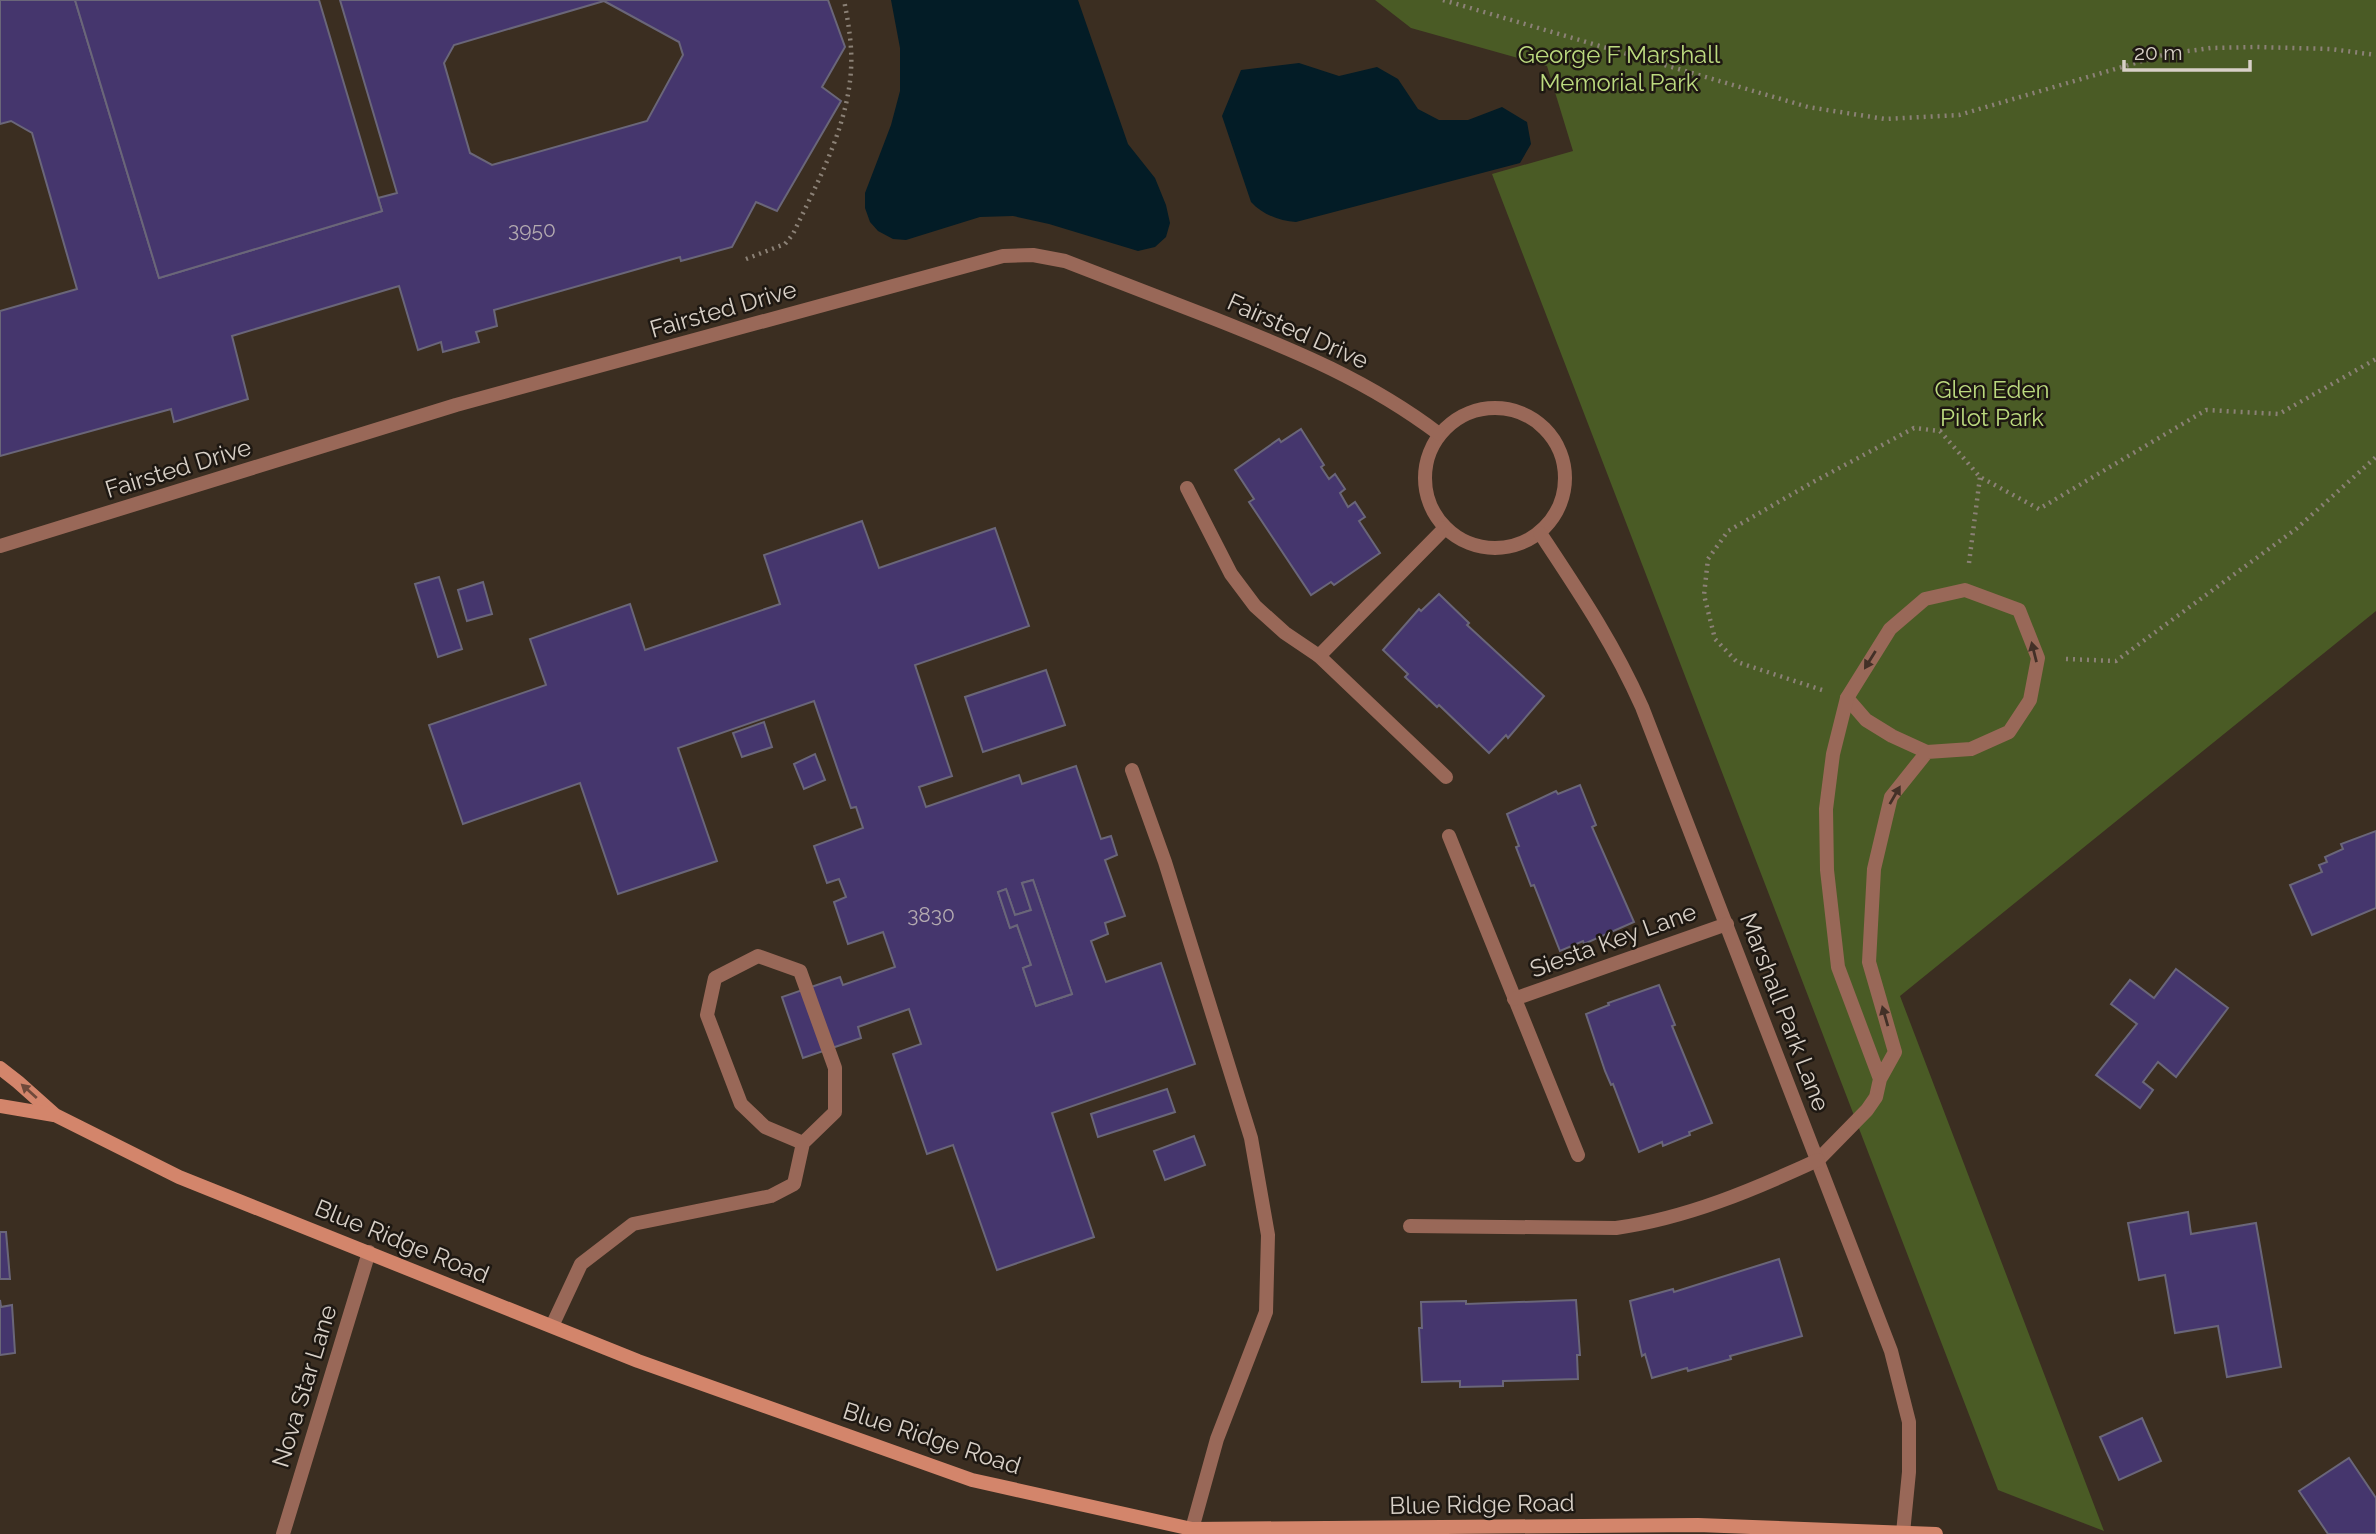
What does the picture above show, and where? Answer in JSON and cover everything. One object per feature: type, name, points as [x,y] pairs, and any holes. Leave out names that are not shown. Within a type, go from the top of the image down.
[{"type":"main road","name":"Blue Ridge Road","points":[[0,1068],[55,1115],[179,1177],[651,1366],[972,1480],[1192,1532],[1698,1525],[1936,1534]]},
{"type":"main road","name":"Blue Ridge Road","points":[[0,1106],[55,1115]]},
{"type":"street","name":"Fairsted Drive","points":[[0,546],[457,405],[1003,256],[1034,255],[1065,261],[1288,348],[1374,390],[1439,434]]},
{"type":"street","points":[[1484,408],[1508,408],[1530,417],[1549,432],[1562,457],[1566,484],[1557,511],[1540,533],[1513,547],[1483,548],[1455,537],[1444,528],[1434,515],[1424,487],[1427,456],[1439,434],[1461,415],[1484,408]]},
{"type":"street","points":[[1187,488],[1231,574],[1255,606],[1285,633],[1320,656],[1447,777]]},
{"type":"street","points":[[1320,656],[1444,528]]},
{"type":"street","name":"Marshall Park Lane","points":[[1540,533],[1604,630],[1623,664],[1727,924],[1891,1351],[1909,1422],[1909,1472],[1903,1533]]},
{"type":"street","points":[[1847,698],[1866,720],[1927,752],[1971,749],[2009,732],[2030,700],[2038,658],[2020,610],[1965,590],[1925,599],[1890,629],[1847,698],[1833,754],[1826,809],[1827,870],[1838,967],[1880,1079]]},
{"type":"street","points":[[1410,1226],[1616,1227],[1649,1223],[1756,1188],[1818,1160],[1861,1119],[1876,1097],[1880,1079],[1895,1052],[1869,962],[1874,869],[1891,797],[1927,752]]},
{"type":"street","points":[[1132,770],[1165,862],[1251,1138],[1268,1235],[1266,1312],[1217,1439],[1192,1532]]},
{"type":"street","name":"Siesta Key Lane","points":[[1449,836],[1578,1155]]},
{"type":"street","name":"Siesta Key Lane","points":[[1514,999],[1727,924]]},
{"type":"street","points":[[552,1326],[581,1264],[633,1224],[771,1196],[794,1184],[803,1143],[835,1112],[835,1068],[800,971],[758,956],[715,978],[707,1015],[740,1104],[765,1127],[803,1143]]},
{"type":"street","name":"Nova Star Lane","points":[[283,1534],[369,1252]]},
{"type":"path","points":[[746,258],[785,244],[793,234],[837,135],[850,85],[852,50],[844,0]]},
{"type":"path","points":[[1443,0],[1808,107],[1885,119],[1959,115],[2166,54],[2256,47],[2331,49],[2376,55]]},
{"type":"path","points":[[1847,698],[1737,662],[1715,639],[1704,595],[1708,559],[1728,531],[1914,428],[1940,431],[1980,477],[2039,509],[2206,410],[2279,414],[2376,359]]},
{"type":"path","points":[[2038,658],[2116,661],[2296,529],[2376,457]]},
{"type":"path","points":[[1965,590],[1980,477]]},
{"type":"green space","name":"Glen Eden Pilot Park","points":[[1375,0],[2376,0],[2376,611],[1900,996],[2104,1531],[1998,1490],[1492,174],[1573,151],[1547,66],[1411,28]]},
{"type":"water","points":[[891,0],[1078,0],[1128,144],[1155,178],[1166,205],[1170,223],[1166,237],[1155,247],[1138,251],[1013,216],[980,217],[906,240],[893,239],[878,231],[870,222],[865,208],[865,193],[891,125],[900,91],[900,48]]},
{"type":"water","points":[[1299,63],[1339,76],[1377,67],[1398,79],[1418,109],[1439,120],[1468,120],[1502,107],[1527,122],[1531,144],[1520,163],[1296,222],[1277,218],[1251,202],[1222,116],[1241,70]]},
{"type":"building","points":[[0,0],[75,0],[159,278],[382,211],[378,198],[397,193],[340,0],[828,0],[845,47],[822,87],[841,101],[777,211],[756,202],[732,247],[681,261],[680,257],[494,310],[497,326],[476,332],[479,342],[443,352],[441,342],[418,350],[399,286],[232,336],[248,399],[174,422],[171,409],[0,456],[0,311],[77,289],[32,133],[11,121],[0,124]],"holes":[[[604,1],[679,42],[683,55],[647,121],[492,165],[470,153],[444,63],[454,45]]]},
{"type":"building","points":[[75,0],[319,0],[382,211],[159,278]]},
{"type":"building","points":[[1301,429],[1324,465],[1321,467],[1329,479],[1335,474],[1345,489],[1340,493],[1348,507],[1355,502],[1365,517],[1359,521],[1380,553],[1334,585],[1331,582],[1311,595],[1249,502],[1254,499],[1235,470],[1279,439],[1281,442]]},
{"type":"building","points":[[862,521],[879,568],[995,528],[1029,626],[915,665],[952,776],[919,787],[926,807],[1019,775],[1022,784],[1076,766],[1101,839],[1111,836],[1117,855],[1105,860],[1125,916],[1105,923],[1108,934],[1091,941],[1106,982],[1161,963],[1195,1064],[1052,1113],[1094,1237],[997,1270],[953,1145],[927,1154],[893,1054],[921,1044],[909,1009],[858,1027],[861,1038],[803,1058],[782,997],[840,977],[843,985],[895,967],[883,932],[848,944],[834,902],[846,897],[839,879],[827,883],[814,846],[863,828],[856,807],[851,808],[814,701],[678,748],[717,861],[618,894],[580,783],[463,824],[429,725],[546,685],[530,639],[630,604],[645,650],[780,604],[764,555]],"holes":[[[1033,880],[1072,994],[1036,1006],[1023,968],[1031,965],[1017,925],[1010,928],[998,892],[1006,889],[1015,915],[1031,910],[1022,883]]]},
{"type":"building","points":[[439,577],[462,649],[438,657],[415,584]]},
{"type":"building","points":[[483,582],[492,614],[467,621],[458,590]]},
{"type":"building","points":[[1439,594],[1469,623],[1467,625],[1544,696],[1508,738],[1506,735],[1489,753],[1405,677],[1408,674],[1383,650],[1419,609],[1421,611]]},
{"type":"building","points":[[1046,670],[1065,725],[983,752],[965,697]]},
{"type":"building","points":[[764,722],[772,747],[742,757],[733,733]]},
{"type":"building","points":[[815,754],[825,780],[804,789],[794,764]]},
{"type":"building","points":[[1580,785],[1596,825],[1592,827],[1634,922],[1584,944],[1583,941],[1560,951],[1534,885],[1531,886],[1507,814],[1556,791],[1558,794]]},
{"type":"building","points":[[2376,831],[2376,908],[2312,935],[2290,885],[2322,872],[2319,865],[2327,862],[2325,857],[2343,849],[2341,844]]},
{"type":"building","points":[[1033,880],[1072,994],[1036,1006],[1023,968],[1031,965],[1017,925],[1010,928],[998,892],[1006,889],[1015,915],[1031,910],[1022,883]]},
{"type":"building","points":[[2176,969],[2228,1008],[2176,1077],[2158,1062],[2143,1082],[2153,1090],[2140,1108],[2096,1075],[2137,1024],[2111,1004],[2130,980],[2154,998]]},
{"type":"building","points":[[1659,985],[1675,1025],[1672,1026],[1712,1123],[1663,1146],[1662,1142],[1639,1152],[1613,1084],[1611,1085],[1605,1071],[1586,1014],[1609,1005],[1608,1003]]},
{"type":"building","points":[[1167,1089],[1175,1112],[1098,1137],[1091,1114]]},
{"type":"building","points":[[1194,1136],[1205,1165],[1165,1180],[1154,1151]]},
{"type":"building","points":[[2188,1212],[2191,1234],[2256,1223],[2281,1367],[2227,1377],[2218,1326],[2175,1333],[2165,1275],[2139,1280],[2128,1223]]},
{"type":"building","points":[[0,1232],[6,1232],[10,1279],[0,1279]]},
{"type":"building","points":[[1779,1259],[1802,1336],[1730,1356],[1731,1359],[1652,1378],[1645,1354],[1642,1356],[1630,1301],[1673,1289],[1674,1292]]},
{"type":"building","points":[[0,1300],[1,1307],[12,1305],[15,1353],[0,1355]]},
{"type":"building","points":[[1576,1300],[1580,1355],[1577,1355],[1578,1379],[1503,1381],[1503,1386],[1460,1387],[1460,1381],[1422,1382],[1419,1328],[1422,1328],[1421,1302],[1466,1301],[1466,1304]]},
{"type":"building","points":[[2142,1418],[2161,1461],[2119,1480],[2100,1437]]},
{"type":"building","points":[[2349,1458],[2376,1498],[2376,1534],[2328,1534],[2299,1491]]},
{"type":"park label","name":"George F Marshall Memorial Park","points":[[1619,68]]}]
